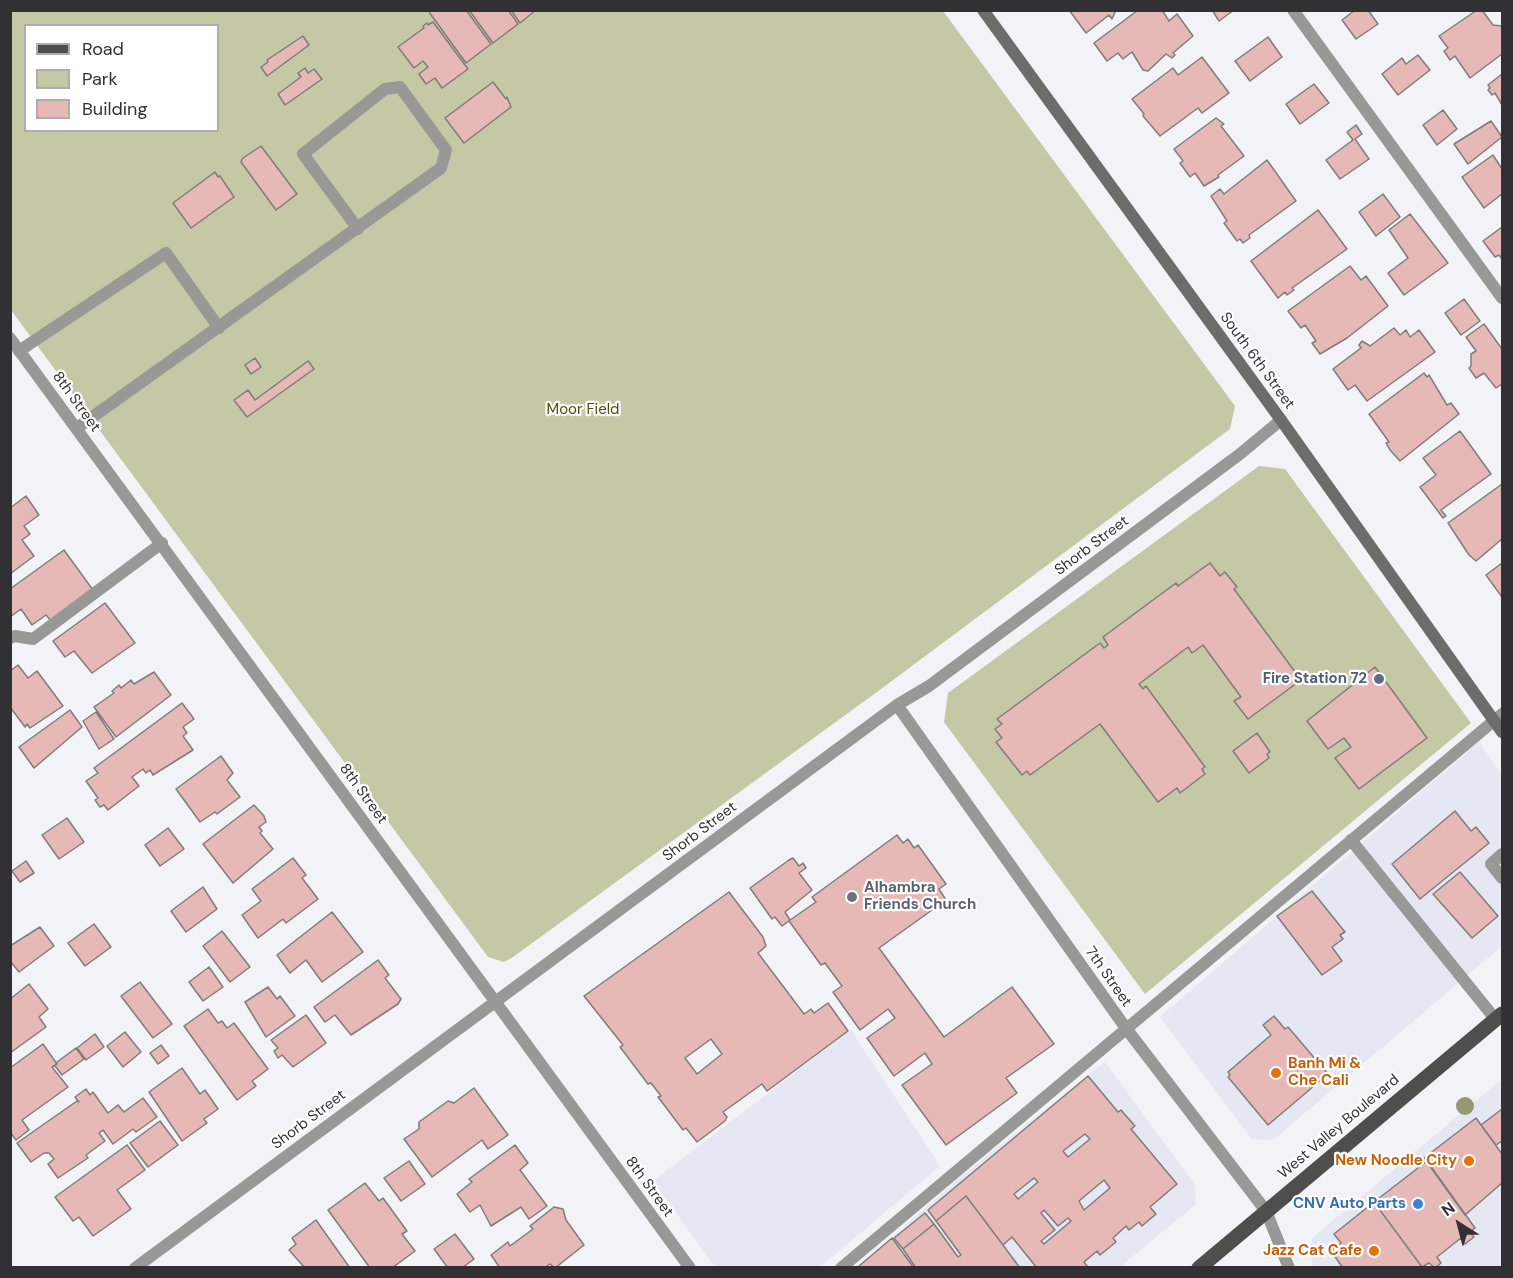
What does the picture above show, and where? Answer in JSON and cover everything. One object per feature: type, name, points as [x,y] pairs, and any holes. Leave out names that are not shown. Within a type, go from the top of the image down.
[{"type":"main road","name":"West Valley Boulevard","points":[[1199,1268],[1499,1017]]},
{"type":"street","name":"South 6th Street","points":[[983,10],[1498,717],[1503,732]]},
{"type":"street","points":[[1293,10],[1503,298]]},
{"type":"street","points":[[77,428],[358,229],[441,168],[446,150],[400,87],[385,89],[303,154],[358,229]]},
{"type":"street","points":[[20,351],[166,253],[219,328]]},
{"type":"street","name":"8th Street","points":[[10,338],[690,1268]]},
{"type":"street","name":"Shorb Street","points":[[135,1268],[897,705],[929,686],[1240,454],[1281,420]]},
{"type":"street","points":[[10,638],[15,636],[33,639],[162,543]]},
{"type":"street","name":"7th Street","points":[[897,705],[1125,1027],[1266,1211],[1289,1268]]},
{"type":"street","points":[[841,1268],[1125,1027],[1498,717]]},
{"type":"street","points":[[1351,840],[1499,1017]]},
{"type":"street","points":[[1503,854],[1491,864],[1503,878]]},
{"type":"shaded area","points":[[1479,742],[1502,775],[1502,946],[1273,1140],[1252,1139],[1160,1017]]},
{"type":"shaded area","points":[[851,1030],[940,1166],[820,1267],[715,1267],[653,1181]]},
{"type":"shaded area","points":[[1105,1062],[1195,1185],[1196,1204],[1120,1267],[858,1268],[959,1178]]},
{"type":"shaded area","points":[[1502,1079],[1502,1267],[1315,1268],[1312,1263],[1312,1238]]},
{"type":"green space","name":"Moor Field","points":[[10,11],[943,11],[1235,406],[1230,429],[881,689],[513,957],[504,962],[488,957],[11,310]]},
{"type":"green space","points":[[1259,466],[1285,469],[1471,723],[1145,994],[944,722],[948,693]]},
{"type":"building","points":[[431,10],[466,10],[491,44],[466,63],[429,12]]},
{"type":"building","points":[[469,10],[508,10],[518,24],[493,43]]},
{"type":"building","points":[[511,10],[536,10],[520,23]]},
{"type":"building","points":[[1069,10],[1116,10],[1112,19],[1109,15],[1086,33]]},
{"type":"building","points":[[1138,10],[1162,10],[1169,21],[1177,14],[1193,36],[1173,53],[1175,55],[1172,58],[1166,54],[1148,71],[1143,70],[1132,52],[1123,59],[1118,53],[1107,61],[1094,43]]},
{"type":"building","points":[[1212,10],[1234,10],[1219,21]]},
{"type":"building","points":[[1355,10],[1368,10],[1378,24],[1356,39],[1342,20]]},
{"type":"building","points":[[1477,10],[1482,10],[1493,25],[1502,26],[1502,54],[1470,78],[1455,56],[1450,60],[1444,51],[1448,48],[1439,36]]},
{"type":"building","points":[[433,22],[468,69],[442,88],[435,78],[426,84],[419,74],[428,67],[423,61],[414,68],[398,47],[424,28],[423,26],[427,23],[428,25]]},
{"type":"building","points":[[303,36],[309,45],[267,76],[261,67],[268,62],[267,60]]},
{"type":"building","points":[[1268,37],[1282,57],[1250,81],[1235,61]]},
{"type":"building","points":[[1418,55],[1430,70],[1398,95],[1382,74],[1402,58],[1406,64]]},
{"type":"building","points":[[1202,57],[1229,93],[1202,113],[1198,108],[1160,136],[1132,99],[1173,68],[1178,75]]},
{"type":"building","points":[[305,68],[308,73],[314,69],[322,79],[285,105],[278,94],[301,77],[298,73]]},
{"type":"building","points":[[1502,74],[1502,105],[1495,93],[1492,95],[1488,90],[1490,88],[1488,85]]},
{"type":"building","points":[[493,82],[506,99],[507,97],[511,107],[464,143],[445,118]]},
{"type":"building","points":[[1314,84],[1329,103],[1300,124],[1286,104]]},
{"type":"building","points":[[1443,110],[1457,129],[1437,145],[1423,125]]},
{"type":"building","points":[[1216,118],[1224,124],[1221,126],[1244,156],[1204,186],[1195,173],[1190,177],[1180,163],[1183,161],[1174,149]]},
{"type":"building","points":[[1491,121],[1502,137],[1468,164],[1454,144]]},
{"type":"building","points":[[1356,125],[1362,134],[1355,139],[1369,159],[1340,179],[1326,160],[1353,140],[1347,132]]},
{"type":"building","points":[[261,146],[297,194],[276,210],[241,162],[243,158]]},
{"type":"building","points":[[1493,155],[1502,169],[1502,194],[1484,208],[1462,177]]},
{"type":"building","points":[[1267,160],[1296,201],[1249,235],[1250,238],[1243,243],[1240,239],[1237,241],[1224,223],[1227,221],[1211,196],[1220,189],[1224,194]]},
{"type":"building","points":[[215,172],[234,197],[191,228],[173,203]]},
{"type":"building","points":[[1383,194],[1400,217],[1376,236],[1359,212]]},
{"type":"building","points":[[1318,210],[1347,249],[1292,288],[1294,290],[1287,295],[1285,292],[1278,298],[1251,261]]},
{"type":"building","points":[[1410,214],[1448,263],[1404,295],[1388,273],[1408,258],[1389,230]]},
{"type":"building","points":[[1502,227],[1502,259],[1499,255],[1495,257],[1483,241]]},
{"type":"building","points":[[1350,266],[1361,280],[1366,276],[1388,306],[1347,338],[1320,354],[1312,343],[1316,341],[1305,325],[1301,328],[1288,311]]},
{"type":"building","points":[[1464,299],[1480,321],[1461,335],[1445,313]]},
{"type":"building","points":[[1484,324],[1502,349],[1502,384],[1496,388],[1484,373],[1476,378],[1469,368],[1471,354],[1476,351],[1466,337]]},
{"type":"building","points":[[1394,328],[1400,335],[1406,330],[1410,337],[1419,330],[1435,352],[1367,401],[1355,385],[1348,390],[1333,369],[1361,348],[1359,345],[1362,341],[1370,346]]},
{"type":"building","points":[[255,358],[261,367],[251,374],[245,365]]},
{"type":"building","points":[[308,361],[314,369],[247,417],[234,400],[248,390],[255,400]]},
{"type":"building","points":[[1424,373],[1427,377],[1429,375],[1447,405],[1451,403],[1459,414],[1400,461],[1390,450],[1386,443],[1389,442],[1369,414]]},
{"type":"building","points":[[1460,431],[1491,474],[1441,510],[1446,516],[1443,518],[1420,487],[1436,475],[1423,458]]},
{"type":"building","points":[[1502,484],[1502,539],[1476,561],[1469,555],[1448,523]]},
{"type":"building","points":[[26,496],[39,515],[24,526],[30,534],[22,540],[34,556],[10,574],[10,508]]},
{"type":"building","points":[[64,550],[93,590],[52,622],[46,615],[32,625],[21,609],[10,617],[10,589]]},
{"type":"building","points":[[1210,563],[1220,576],[1225,572],[1237,587],[1234,589],[1301,680],[1248,719],[1234,701],[1241,697],[1203,645],[1192,653],[1188,647],[1139,684],[1143,689],[1146,686],[1205,767],[1202,769],[1205,774],[1180,793],[1177,788],[1158,802],[1100,724],[1030,775],[1027,771],[1022,775],[996,742],[1002,738],[995,729],[1002,724],[997,719],[1100,643],[1104,648],[1108,645],[1103,637],[1176,583],[1178,586]]},
{"type":"building","points":[[1502,563],[1502,597],[1486,575]]},
{"type":"building","points":[[105,603],[135,643],[92,673],[74,651],[65,657],[53,641]]},
{"type":"building","points":[[18,665],[28,678],[37,671],[63,706],[30,728],[27,724],[25,727],[10,707],[10,671]]},
{"type":"building","points":[[1375,667],[1427,738],[1359,789],[1335,758],[1351,747],[1344,738],[1328,749],[1307,721]]},
{"type":"building","points":[[154,672],[171,695],[116,737],[94,707],[114,693],[112,691],[119,685],[121,688],[131,680],[134,684]]},
{"type":"building","points":[[182,703],[194,719],[183,727],[187,733],[183,736],[193,750],[153,775],[150,770],[146,773],[143,769],[132,777],[139,786],[108,810],[104,805],[100,807],[95,800],[98,798],[86,781],[98,773],[94,768]]},
{"type":"building","points":[[70,710],[82,727],[34,768],[19,747]]},
{"type":"building","points":[[96,712],[114,739],[99,749],[83,721]]},
{"type":"building","points":[[1257,733],[1270,752],[1267,754],[1269,758],[1249,773],[1233,751]]},
{"type":"building","points":[[221,756],[233,773],[227,780],[240,797],[217,814],[215,812],[200,822],[176,789]]},
{"type":"building","points":[[254,805],[264,816],[266,822],[259,827],[262,831],[260,833],[273,849],[233,883],[203,844]]},
{"type":"building","points":[[1455,811],[1471,831],[1476,827],[1489,843],[1420,899],[1392,864]]},
{"type":"building","points":[[67,818],[84,842],[59,859],[42,835]]},
{"type":"building","points":[[168,828],[184,849],[160,866],[145,845]]},
{"type":"building","points":[[897,835],[903,843],[908,839],[914,848],[918,845],[946,884],[939,889],[946,900],[879,948],[944,1037],[1012,987],[1054,1044],[1006,1078],[1017,1093],[946,1145],[902,1085],[932,1064],[925,1053],[894,1076],[867,1038],[895,1018],[888,1009],[860,1030],[833,992],[842,986],[825,963],[821,965],[789,921],[782,926],[775,917],[772,919],[750,888],[793,858],[799,866],[803,863],[806,868],[799,873],[812,890],[785,912],[790,920],[816,902],[812,897]]},
{"type":"building","points":[[293,858],[306,875],[302,878],[318,899],[286,923],[283,919],[258,938],[242,915],[261,901],[252,889]]},
{"type":"building","points":[[26,861],[34,873],[20,882],[12,871]]},
{"type":"building","points":[[1460,872],[1498,916],[1472,938],[1433,894]]},
{"type":"building","points":[[203,887],[217,909],[186,932],[171,911]]},
{"type":"building","points":[[1312,891],[1345,932],[1340,935],[1343,939],[1332,947],[1342,961],[1322,975],[1277,916]]},
{"type":"building","points":[[729,892],[763,937],[766,946],[758,953],[804,1014],[811,1009],[814,1013],[828,1003],[848,1031],[767,1091],[762,1084],[723,1112],[727,1117],[725,1121],[697,1142],[686,1128],[683,1130],[658,1097],[661,1096],[651,1083],[648,1084],[620,1047],[623,1045],[584,996]],"holes":[[[711,1039],[722,1054],[697,1074],[685,1058]]]},
{"type":"building","points":[[332,912],[363,952],[322,982],[306,960],[290,973],[277,955]]},
{"type":"building","points":[[94,924],[111,947],[85,966],[68,943]]},
{"type":"building","points":[[40,927],[54,946],[19,972],[10,961],[10,946]]},
{"type":"building","points":[[222,931],[250,967],[230,982],[203,946]]},
{"type":"building","points":[[378,960],[389,975],[385,978],[401,999],[398,1004],[351,1035],[335,1015],[325,1022],[314,1007]]},
{"type":"building","points":[[209,967],[223,987],[203,1001],[189,982]]},
{"type":"building","points":[[140,982],[172,1024],[153,1038],[121,996]]},
{"type":"building","points":[[29,984],[48,1009],[39,1017],[46,1027],[10,1053],[10,999]]},
{"type":"building","points":[[268,987],[277,999],[280,996],[295,1016],[266,1037],[245,1002]]},
{"type":"building","points":[[208,1009],[218,1023],[222,1021],[227,1028],[234,1023],[268,1069],[252,1081],[256,1086],[237,1100],[184,1026]]},
{"type":"building","points":[[306,1015],[326,1043],[293,1067],[282,1055],[278,1058],[274,1051],[278,1048],[271,1040]]},
{"type":"building","points":[[1274,1016],[1285,1029],[1288,1027],[1328,1074],[1268,1125],[1228,1077],[1230,1075],[1228,1072],[1271,1035],[1263,1025]]},
{"type":"building","points":[[125,1032],[141,1052],[123,1067],[107,1046]]},
{"type":"building","points":[[95,1034],[104,1047],[86,1060],[77,1048]]},
{"type":"building","points":[[43,1044],[57,1064],[52,1067],[68,1087],[22,1120],[29,1130],[16,1140],[10,1132],[10,1068]]},
{"type":"building","points":[[161,1045],[169,1056],[158,1064],[150,1053]]},
{"type":"building","points":[[76,1048],[84,1059],[62,1075],[55,1066],[57,1062]]},
{"type":"building","points":[[182,1068],[200,1094],[205,1090],[218,1109],[204,1119],[207,1123],[182,1141],[149,1092]]},
{"type":"building","points":[[1088,1076],[1118,1112],[1121,1110],[1135,1126],[1131,1129],[1177,1184],[1150,1207],[1156,1214],[1142,1226],[1139,1222],[1129,1230],[1126,1226],[1113,1238],[1116,1242],[1100,1255],[1097,1251],[1084,1262],[1087,1266],[1084,1268],[1037,1268],[1012,1237],[1003,1245],[966,1196],[936,1221],[928,1210]],"holes":[[[1085,1134],[1090,1139],[1068,1157],[1063,1151]],[[1034,1178],[1038,1182],[1018,1199],[1014,1194]],[[1104,1180],[1110,1188],[1084,1210],[1079,1201]],[[1044,1210],[1058,1226],[1068,1218],[1071,1221],[1044,1244],[1041,1241],[1055,1230],[1041,1213]]]},
{"type":"building","points":[[474,1088],[508,1135],[488,1149],[482,1140],[432,1177],[404,1139],[419,1129],[419,1122],[448,1101],[454,1103]]},
{"type":"building","points":[[86,1089],[90,1095],[93,1092],[108,1113],[118,1105],[124,1112],[143,1098],[157,1117],[136,1132],[133,1129],[113,1144],[103,1130],[99,1133],[105,1141],[86,1155],[88,1158],[58,1178],[48,1164],[54,1159],[49,1153],[44,1153],[31,1162],[17,1143],[77,1101],[79,1102],[75,1097]]},
{"type":"building","points":[[1502,1109],[1502,1141],[1496,1145],[1481,1125]]},
{"type":"building","points":[[1476,1118],[1502,1154],[1502,1183],[1465,1215],[1424,1158]]},
{"type":"building","points":[[160,1121],[178,1145],[148,1167],[130,1143]]},
{"type":"building","points":[[127,1145],[145,1170],[117,1190],[131,1209],[93,1236],[79,1217],[73,1221],[55,1197]]},
{"type":"building","points":[[515,1145],[528,1163],[520,1170],[547,1206],[529,1219],[521,1207],[491,1226],[480,1205],[470,1212],[457,1194],[472,1182],[469,1179]]},
{"type":"building","points":[[409,1161],[425,1184],[401,1201],[384,1178]]},
{"type":"building","points":[[1427,1161],[1475,1228],[1470,1232],[1474,1237],[1465,1244],[1461,1238],[1437,1257],[1441,1263],[1435,1268],[1429,1263],[1422,1267],[1374,1202]]},
{"type":"building","points":[[365,1183],[379,1201],[383,1198],[407,1231],[402,1234],[415,1251],[392,1268],[370,1268],[328,1210]]},
{"type":"building","points":[[966,1196],[1020,1268],[916,1268],[903,1249],[934,1224],[958,1257],[961,1255],[936,1221]]},
{"type":"building","points":[[1374,1202],[1422,1268],[1343,1268],[1331,1251],[1341,1243],[1334,1234]]},
{"type":"building","points":[[554,1207],[563,1209],[566,1220],[584,1245],[555,1268],[550,1264],[544,1268],[500,1268],[491,1255],[508,1242],[510,1246],[533,1229],[530,1226]]},
{"type":"building","points":[[925,1213],[934,1224],[903,1249],[894,1238]]},
{"type":"building","points":[[316,1220],[350,1268],[305,1268],[289,1250],[296,1244],[292,1238]]},
{"type":"building","points":[[455,1234],[474,1259],[462,1268],[448,1268],[434,1249]]},
{"type":"building","points":[[892,1238],[914,1268],[860,1268],[859,1266]]},
{"type":"place","name":"Fire Station 72","points":[[1379,679]]},
{"type":"place","name":"Alhambra Friends Church","points":[[852,897]]},
{"type":"place","name":"Banh Mi & Che Cali","points":[[1276,1073]]},
{"type":"place","name":"New Noodle City","points":[[1469,1161]]},
{"type":"place","name":"CNV Auto Parts","points":[[1418,1204]]},
{"type":"place","name":"Jazz Cat Cafe","points":[[1374,1251]]}]
